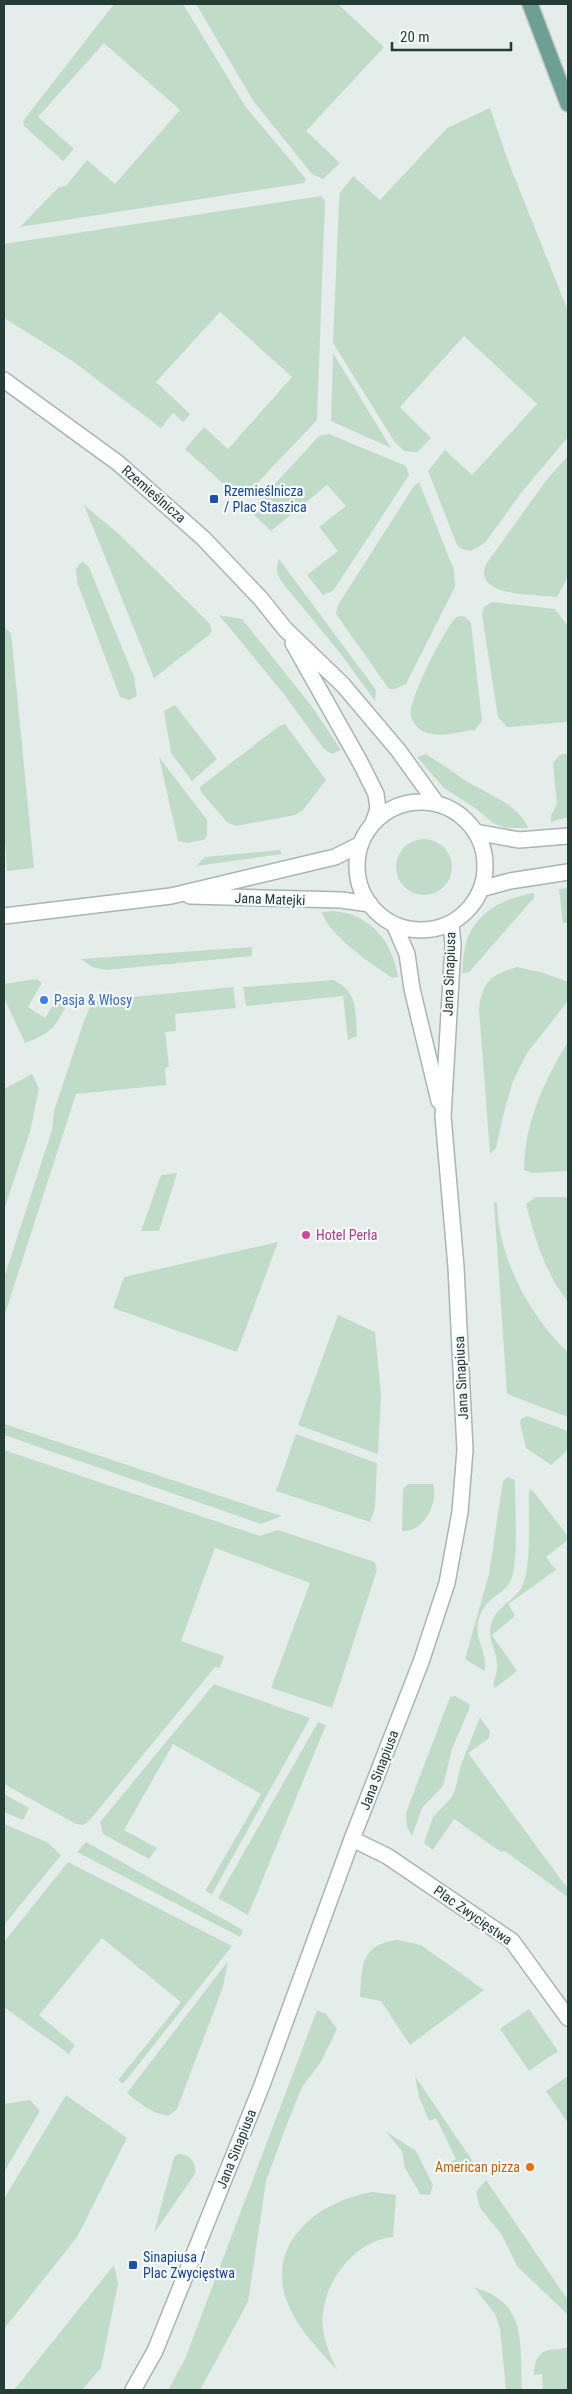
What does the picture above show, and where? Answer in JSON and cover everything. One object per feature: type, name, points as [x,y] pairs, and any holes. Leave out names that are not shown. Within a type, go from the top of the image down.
[{"type":"main road","points":[[530,4],[568,104]]},
{"type":"street","name":"Rzemieślnicza","points":[[4,380],[118,463],[173,510],[224,559],[285,629],[343,685],[398,750],[437,804]]},
{"type":"street","name":"Rzemieślnicza","points":[[285,629],[376,794],[378,809],[373,823]]},
{"type":"street","points":[[420,802],[437,804],[466,821],[475,832],[483,850],[485,870],[481,889],[474,903],[463,915],[451,923],[432,929],[412,930],[394,924],[370,904],[360,885],[357,865],[361,844],[373,823],[386,812],[402,804],[420,802]]},
{"type":"street","points":[[475,832],[519,840],[568,836]]},
{"type":"street","name":"Jana Matejki","points":[[4,916],[76,909],[171,896],[335,857],[361,844]]},
{"type":"street","points":[[481,889],[510,881],[568,872]]},
{"type":"street","name":"Jana Matejki","points":[[171,896],[340,900],[370,904]]},
{"type":"street","name":"Jana Sinapiusa","points":[[134,2390],[156,2351],[202,2239],[235,2148],[262,2084],[352,1839],[421,1662],[447,1583],[460,1512],[465,1450],[456,1267],[443,1116],[453,946],[451,923]]},
{"type":"street","name":"Jana Sinapiusa","points":[[394,924],[407,954],[412,990],[443,1116]]},
{"type":"street","name":"Plac Zwycięstwa","points":[[352,1839],[387,1856],[512,1940],[568,2018]]},
{"type":"green space","points":[[114,4],[183,4],[245,106],[306,179],[304,183],[20,227],[59,187],[66,186],[87,160],[115,184],[180,110],[104,43],[38,117],[74,149],[63,161],[24,126],[23,121]]},
{"type":"green space","points":[[196,4],[338,4],[384,47],[306,131],[340,163],[323,179],[312,174],[254,102]]},
{"type":"green space","points":[[490,108],[508,161],[568,311],[568,437],[521,493],[485,543],[471,551],[462,549],[457,545],[428,471],[445,450],[472,475],[537,404],[464,336],[400,407],[431,438],[417,452],[404,451],[394,441],[333,343],[339,202],[340,193],[353,176],[380,200],[447,128]]},
{"type":"green space","points":[[321,196],[325,201],[317,420],[243,498],[239,498],[185,449],[204,427],[228,449],[292,377],[220,312],[156,382],[190,414],[183,422],[173,413],[161,428],[71,360],[4,318],[4,244]]},
{"type":"green space","points":[[333,353],[391,448],[331,421]]},
{"type":"green space","points":[[329,434],[406,466],[409,475],[333,591],[323,595],[307,575],[338,551],[319,527],[346,506],[327,485],[271,531],[250,511],[319,436]]},
{"type":"green space","points":[[568,456],[568,576],[557,597],[522,594],[497,589],[488,583],[484,575],[486,564],[548,478]]},
{"type":"green space","points":[[419,482],[454,570],[455,587],[406,684],[395,689],[389,689],[336,614],[338,605],[414,486]]},
{"type":"green space","points":[[84,505],[119,534],[210,624],[212,631],[209,635],[154,678]]},
{"type":"green space","points":[[279,559],[376,690],[375,701],[340,653],[281,581],[277,570]]},
{"type":"green space","points":[[82,561],[89,567],[134,677],[137,696],[129,700],[120,697],[77,582],[76,569]]},
{"type":"green space","points":[[492,602],[555,609],[568,626],[568,722],[507,727],[498,717],[482,615],[484,607]]},
{"type":"green space","points":[[219,615],[242,619],[313,708],[341,750],[332,754],[324,749],[283,693]]},
{"type":"green space","points":[[462,616],[471,623],[482,721],[475,730],[450,734],[431,734],[422,731],[413,720],[411,715],[415,695],[444,635],[456,617]]},
{"type":"green space","points":[[4,627],[11,633],[34,868],[7,871],[4,825]]},
{"type":"green space","points":[[175,705],[217,759],[192,781],[171,753],[164,711]]},
{"type":"green space","points":[[285,724],[326,780],[303,810],[295,815],[236,826],[227,822],[201,792],[200,787],[279,726]]},
{"type":"green space","points":[[426,754],[468,782],[511,807],[524,820],[528,828],[505,828],[493,823],[475,808],[444,788],[417,757]]},
{"type":"green space","points":[[561,754],[568,754],[568,817],[551,822],[551,815],[557,804],[553,763]]},
{"type":"green space","points":[[159,757],[207,820],[207,835],[204,840],[187,843],[178,841]]},
{"type":"green space","points":[[418,839],[430,839],[444,847],[452,861],[450,878],[444,887],[430,895],[418,895],[408,890],[401,883],[396,873],[396,861],[401,851],[408,844]]},
{"type":"green space","points":[[280,850],[282,854],[196,866],[205,857]]},
{"type":"green space","points":[[568,888],[568,923],[563,923],[559,889]]},
{"type":"green space","points":[[534,893],[534,898],[469,972],[462,973],[466,943],[476,923],[492,908],[513,898]]},
{"type":"green space","points":[[322,912],[346,913],[358,918],[378,932],[391,952],[398,977],[392,978],[363,957],[332,930]]},
{"type":"green space","points":[[252,947],[252,956],[106,970],[92,967],[81,959]]},
{"type":"green space","points":[[517,967],[543,973],[568,982],[568,1001],[527,1053],[513,1081],[496,1148],[490,1154],[479,1009],[480,1000],[489,981],[501,973]]},
{"type":"green space","points":[[37,979],[42,983],[28,1007],[45,1018],[60,994],[68,1002],[60,1018],[52,1028],[42,1036],[25,1043],[4,998],[4,984]]},
{"type":"green space","points":[[333,980],[347,990],[354,1003],[357,1036],[348,1040],[343,996],[246,1006],[243,987]]},
{"type":"green space","points":[[233,987],[236,1008],[175,1014],[176,1031],[165,1032],[169,1067],[165,1068],[166,1085],[76,1094],[4,1317],[4,1278],[52,1130],[54,1111],[85,1018],[93,1001]]},
{"type":"green space","points":[[568,1042],[568,1171],[533,1173],[524,1170],[525,1153],[532,1120],[544,1087]]},
{"type":"green space","points":[[32,1074],[39,1088],[30,1132],[4,1210],[4,1089]]},
{"type":"green space","points":[[177,1173],[159,1231],[141,1231],[161,1175]]},
{"type":"green space","points":[[536,1197],[568,1197],[568,1302],[547,1267],[533,1230],[526,1204]]},
{"type":"green space","points":[[494,1202],[497,1203],[503,1244],[518,1284],[541,1321],[568,1352],[568,1417],[507,1394]]},
{"type":"green space","points":[[278,1242],[237,1352],[113,1308],[124,1277]]},
{"type":"green space","points":[[338,1315],[375,1332],[381,1395],[378,1454],[298,1425]]},
{"type":"green space","points":[[527,1416],[568,1431],[568,1450],[551,1465],[526,1448],[520,1423],[521,1419]]},
{"type":"green space","points":[[4,1424],[282,1516],[261,1524],[4,1435]]},
{"type":"green space","points":[[296,1434],[377,1463],[375,1508],[370,1522],[276,1491]]},
{"type":"green space","points":[[4,1450],[260,1536],[278,1530],[375,1562],[377,1570],[332,1708],[271,1688],[310,1583],[215,1548],[181,1641],[224,1656],[220,1668],[215,1667],[89,1821],[83,1825],[76,1824],[4,1784]]},
{"type":"green space","points":[[508,1477],[515,1480],[515,1560],[511,1580],[504,1590],[485,1606],[478,1622],[478,1635],[485,1659],[484,1671],[465,1659],[489,1574],[503,1481]]},
{"type":"green space","points":[[408,1484],[433,1484],[434,1500],[423,1522],[410,1530],[402,1531],[403,1489]]},
{"type":"green space","points":[[529,1489],[533,1491],[567,1535],[568,1540],[546,1557],[556,1570],[508,1604],[515,1616],[492,1635],[517,1671],[495,1688],[493,1684],[497,1665],[490,1633],[491,1625],[493,1618],[501,1608],[520,1590],[526,1574],[529,1550]]},
{"type":"green space","points":[[214,1684],[310,1718],[212,1894],[205,1891],[261,1794],[173,1744],[124,1830],[157,1848],[149,1859],[103,1834],[100,1822]]},
{"type":"green space","points":[[455,1696],[469,1704],[470,1707],[452,1749],[443,1786],[422,1808],[412,1836],[407,1827],[406,1813],[450,1697]]},
{"type":"green space","points":[[480,1717],[490,1731],[489,1738],[468,1753],[568,1889],[568,1897],[505,1851],[501,1852],[454,1819],[433,1850],[424,1843],[433,1817],[451,1798],[455,1790],[461,1765]]},
{"type":"green space","points":[[318,1722],[326,1725],[248,1915],[218,1898]]},
{"type":"green space","points":[[4,1794],[29,1808],[23,1820],[4,1812]]},
{"type":"green space","points":[[4,1824],[47,1842],[61,1855],[4,1925]]},
{"type":"green space","points":[[86,1842],[243,1930],[240,1937],[77,1852]]},
{"type":"green space","points":[[68,1862],[232,1946],[123,2084],[118,2080],[181,2002],[102,1938],[39,2015],[75,2045],[69,2054],[4,2007],[4,1942]]},
{"type":"green space","points":[[398,1940],[421,1945],[484,1990],[410,2045],[381,2001],[360,1997],[363,1966],[370,1951],[386,1942]]},
{"type":"green space","points":[[228,1961],[223,1987],[177,2109],[168,2116],[151,2110],[127,2093]]},
{"type":"green space","points":[[529,2009],[558,2051],[529,2071],[500,2029]]},
{"type":"green space","points":[[317,2010],[326,2014],[337,2029],[320,2063],[302,2087],[266,2181],[248,2302],[200,2390],[168,2390],[185,2359]]},
{"type":"green space","points":[[415,2076],[478,2169],[462,2172],[452,2167],[449,2163],[456,2159],[436,2118],[429,2121],[419,2097]]},
{"type":"green space","points":[[568,2076],[568,2123],[546,2091]]},
{"type":"green space","points":[[66,2095],[127,2138],[77,2237],[4,2329],[4,2199]]},
{"type":"green space","points":[[30,2100],[40,2111],[4,2172],[4,2104]]},
{"type":"green space","points":[[385,2131],[416,2151],[433,2185],[430,2195],[420,2194],[405,2168],[402,2151]]},
{"type":"green space","points":[[178,2154],[189,2157],[192,2160],[195,2166],[195,2174],[154,2233],[174,2157]]},
{"type":"green space","points":[[486,2180],[568,2300],[568,2315],[517,2266],[502,2235],[480,2208],[476,2192]]},
{"type":"green space","points":[[373,2192],[396,2195],[393,2237],[378,2240],[364,2247],[341,2269],[332,2283],[323,2313],[323,2329],[330,2355],[337,2370],[309,2338],[291,2312],[282,2280],[284,2261],[291,2243],[302,2228],[317,2214],[334,2204]]},
{"type":"green space","points":[[114,2265],[118,2284],[101,2368],[82,2390],[14,2390]]},
{"type":"green space","points":[[474,2287],[499,2299],[508,2307],[514,2317],[520,2340],[522,2390],[506,2390],[500,2328],[495,2314]]},
{"type":"green space","points":[[568,2348],[568,2390],[543,2390],[542,2374],[534,2375],[539,2355],[548,2350]]},
{"type":"place","name":"Rzemieślnicza / Plac Staszica","points":[[214,499]]},
{"type":"place","name":"Pasja & Włosy","points":[[44,1000]]},
{"type":"place","name":"Hotel Perła","points":[[306,1235]]},
{"type":"place","name":"American pizza","points":[[530,2167]]},
{"type":"place","name":"Sinapiusa / Plac Zwycięstwa","points":[[133,2265]]}]
